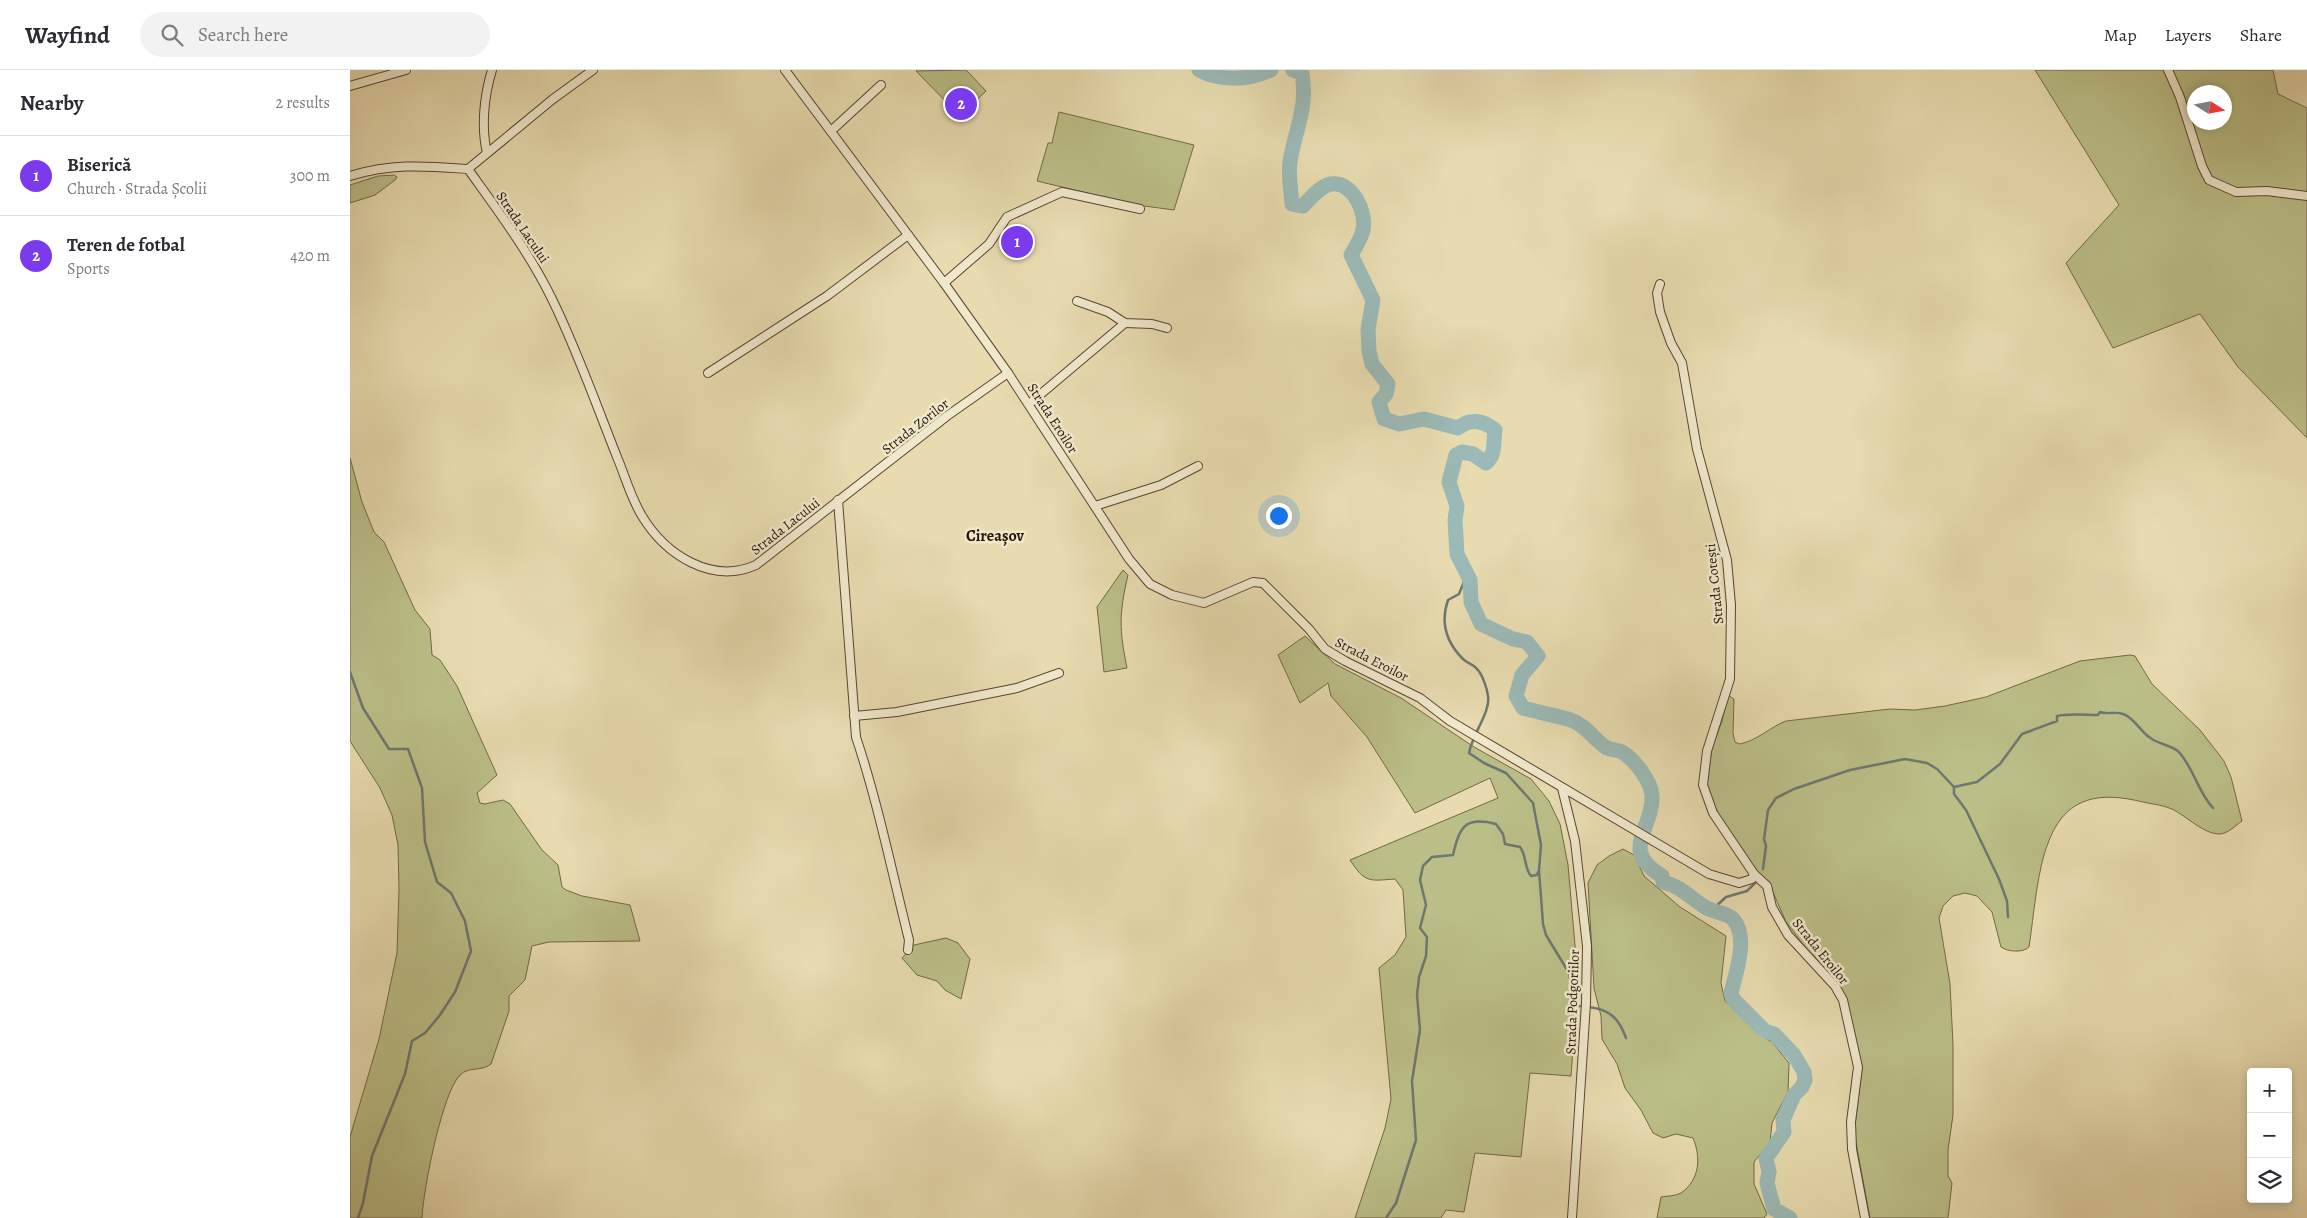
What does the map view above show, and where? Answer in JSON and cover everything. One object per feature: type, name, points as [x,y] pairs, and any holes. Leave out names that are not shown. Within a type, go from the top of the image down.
[{"type":"street","points":[[350,86],[406,70]]},
{"type":"street","points":[[487,153],[484,129],[489,80],[492,70]]},
{"type":"street","points":[[350,176],[377,168],[414,165],[468,169],[552,99],[593,70]]},
{"type":"street","name":"Strada Eroilor","points":[[785,70],[944,283],[1008,373],[1129,559],[1150,584],[1172,595],[1204,603],[1253,582],[1263,583],[1309,629],[1325,649],[1345,662],[1420,698],[1469,732],[1623,824],[1652,838],[1709,874],[1739,884],[1752,879],[1754,874],[1767,886],[1772,907],[1788,935],[1835,986],[1843,1000],[1858,1067],[1851,1122],[1852,1149],[1865,1218]]},
{"type":"street","points":[[2168,70],[2180,97],[2202,166],[2210,180],[2236,192],[2267,191],[2307,196]]},
{"type":"street","points":[[831,131],[881,85]]},
{"type":"street","name":"Strada Lacului","points":[[468,169],[532,259],[553,301],[641,515],[668,547],[683,560],[700,566],[727,572],[744,571],[756,566],[838,500]]},
{"type":"street","points":[[944,283],[988,244],[1007,217],[1062,192],[1140,209]]},
{"type":"street","points":[[708,373],[827,296],[908,235]]},
{"type":"street","name":"Strada Cotești","points":[[1660,284],[1657,299],[1671,342],[1682,363],[1697,449],[1727,560],[1732,640],[1730,679],[1707,751],[1703,786],[1714,813],[1754,874]]},
{"type":"street","points":[[1077,301],[1108,312],[1126,323],[1152,324],[1167,328]]},
{"type":"street","points":[[1028,404],[1126,323]]},
{"type":"street","name":"Strada Zorilor","points":[[838,500],[947,416],[1008,373]]},
{"type":"street","points":[[1095,506],[1161,485],[1198,466]]},
{"type":"street","name":"Strada Lacului","points":[[838,500],[856,737],[868,774],[909,940],[908,950]]},
{"type":"street","points":[[854,716],[897,712],[1017,688],[1058,673]]},
{"type":"street","name":"Strada Podgoriilor","points":[[1562,788],[1575,841],[1587,946],[1586,1003],[1572,1218]]},
{"type":"green space","points":[[966,70],[986,91],[960,116],[916,71]]},
{"type":"green space","points":[[2035,70],[2273,70],[2278,94],[2307,108],[2307,438],[2238,367],[2200,314],[2113,348],[2066,263],[2119,205]]},
{"type":"green space","points":[[1059,112],[1194,145],[1174,210],[1137,205],[1037,181],[1048,143],[1052,143]]},
{"type":"green space","points":[[394,175],[397,177],[395,180],[375,195],[350,203],[350,185],[378,176]]},
{"type":"green space","points":[[350,458],[362,502],[374,532],[384,542],[415,610],[430,629],[432,655],[440,660],[457,686],[497,775],[477,793],[480,803],[485,804],[503,800],[510,804],[542,850],[558,865],[562,887],[566,890],[582,896],[630,905],[640,941],[549,942],[532,946],[525,980],[509,996],[509,1011],[491,1064],[483,1068],[464,1072],[453,1085],[440,1121],[426,1187],[422,1218],[350,1218],[350,1137],[379,1039],[397,953],[399,889],[398,845],[392,815],[380,788],[350,741]]},
{"type":"green space","points":[[1123,570],[1128,575],[1121,622],[1127,668],[1104,672],[1097,607]]},
{"type":"green space","points":[[1305,636],[1335,664],[1401,698],[1474,747],[1531,779],[1549,801],[1560,824],[1568,865],[1578,980],[1571,1076],[1530,1073],[1521,1157],[1475,1153],[1464,1212],[1446,1210],[1441,1218],[1355,1218],[1385,1128],[1391,1099],[1379,968],[1395,955],[1406,937],[1403,890],[1395,879],[1368,879],[1360,873],[1350,860],[1498,798],[1490,778],[1415,813],[1367,737],[1331,696],[1328,683],[1300,703],[1278,655]]},
{"type":"green space","points":[[2135,656],[2152,684],[2200,730],[2224,761],[2231,777],[2242,821],[2229,831],[2219,834],[2201,828],[2165,806],[2114,797],[2088,800],[2077,805],[2066,813],[2057,824],[2050,838],[2036,891],[2029,947],[2023,950],[2011,951],[2001,947],[1992,912],[1977,896],[1965,893],[1953,896],[1943,906],[1939,918],[1950,984],[1953,1044],[1953,1115],[1948,1150],[1948,1176],[1952,1183],[1948,1218],[1870,1218],[1854,1132],[1862,1069],[1845,998],[1825,968],[1805,947],[1786,922],[1768,881],[1757,873],[1719,816],[1707,787],[1712,748],[1722,721],[1727,699],[1729,696],[1734,699],[1733,733],[1735,742],[1740,744],[1753,740],[1786,721],[1890,709],[1915,710],[1945,706],[1986,697],[2080,661]]},
{"type":"green space","points":[[1623,849],[1634,855],[1644,876],[1680,907],[1726,936],[1721,983],[1725,1001],[1756,1032],[1772,1042],[1789,1063],[1788,1092],[1772,1123],[1770,1142],[1754,1162],[1754,1184],[1767,1214],[1764,1218],[1657,1218],[1661,1197],[1681,1193],[1687,1188],[1695,1175],[1698,1160],[1693,1138],[1676,1134],[1663,1138],[1653,1133],[1641,1110],[1625,1088],[1617,1064],[1602,1039],[1601,1016],[1594,988],[1588,883],[1597,865]]},
{"type":"green space","points":[[946,938],[958,943],[970,959],[961,999],[945,990],[937,981],[917,975],[902,958],[914,945]]},
{"type":"waterway","points":[[1199,70],[1225,78],[1244,78],[1271,70]]},
{"type":"waterway","points":[[1293,70],[1302,74],[1303,98],[1290,162],[1289,178],[1292,204],[1303,206],[1312,196],[1327,185],[1339,184],[1352,193],[1360,207],[1363,215],[1363,230],[1351,255],[1373,300],[1368,329],[1369,351],[1372,364],[1388,384],[1386,394],[1379,402],[1384,419],[1399,424],[1424,419],[1458,428],[1467,423],[1481,422],[1495,430],[1493,452],[1489,460],[1486,463],[1473,454],[1462,452],[1456,455],[1449,482],[1457,506],[1455,520],[1457,554],[1470,580],[1471,602],[1481,624],[1513,639],[1527,642],[1538,656],[1522,675],[1516,696],[1523,708],[1565,718],[1577,723],[1607,748],[1627,755],[1641,771],[1649,783],[1652,795],[1651,807],[1641,839],[1642,857],[1649,866],[1662,876],[1663,882],[1680,889],[1709,909],[1733,919],[1738,926],[1741,945],[1731,993],[1733,999],[1765,1031],[1774,1034],[1794,1055],[1804,1072],[1805,1080],[1802,1087],[1794,1095],[1783,1120],[1784,1132],[1766,1158],[1769,1172],[1767,1183],[1774,1209],[1790,1218]]},
{"type":"waterway","points":[[1467,574],[1459,594],[1448,600],[1445,625],[1446,632],[1457,653],[1480,673],[1487,693],[1487,709],[1469,753],[1484,763],[1506,773],[1533,803],[1541,845],[1539,870],[1543,924],[1546,935],[1569,973],[1573,991],[1572,1003],[1607,1012],[1620,1025],[1626,1038]]},
{"type":"waterway","points":[[350,672],[363,708],[389,749],[408,749],[422,788],[425,842],[437,882],[451,893],[465,921],[471,951],[455,992],[440,1015],[425,1033],[412,1041],[405,1074],[372,1156],[363,1203],[358,1218]]},
{"type":"waterway","points":[[1763,869],[1766,846],[1764,839],[1768,810],[1776,798],[1794,789],[1850,770],[1905,759],[1927,763],[1937,769],[1954,787],[1977,782],[2000,764],[2022,734],[2057,721],[2057,716],[2061,715],[2098,715],[2100,712],[2120,713],[2127,716],[2155,741],[2179,752],[2189,766],[2203,795],[2213,808]]},
{"type":"waterway","points":[[1954,787],[1954,794],[1966,810],[1999,879],[2007,901],[2008,917]]},
{"type":"waterway","points":[[1386,1218],[1396,1203],[1416,1140],[1412,1081],[1420,1030],[1417,995],[1419,977],[1426,956],[1427,937],[1420,928],[1426,905],[1420,880],[1423,866],[1432,857],[1453,855],[1458,837],[1465,826],[1470,823],[1485,822],[1496,824],[1503,834],[1505,844],[1520,847],[1531,876],[1537,875],[1538,872]]},
{"type":"waterway","points":[[1711,911],[1726,897],[1747,891],[1756,882]]},
{"type":"place","name":"Teren de fotbal","points":[[961,104]]},
{"type":"place","name":"Biserică","points":[[1017,242]]},
{"type":"district","name":"Cireașov","points":[[995,535]]}]
